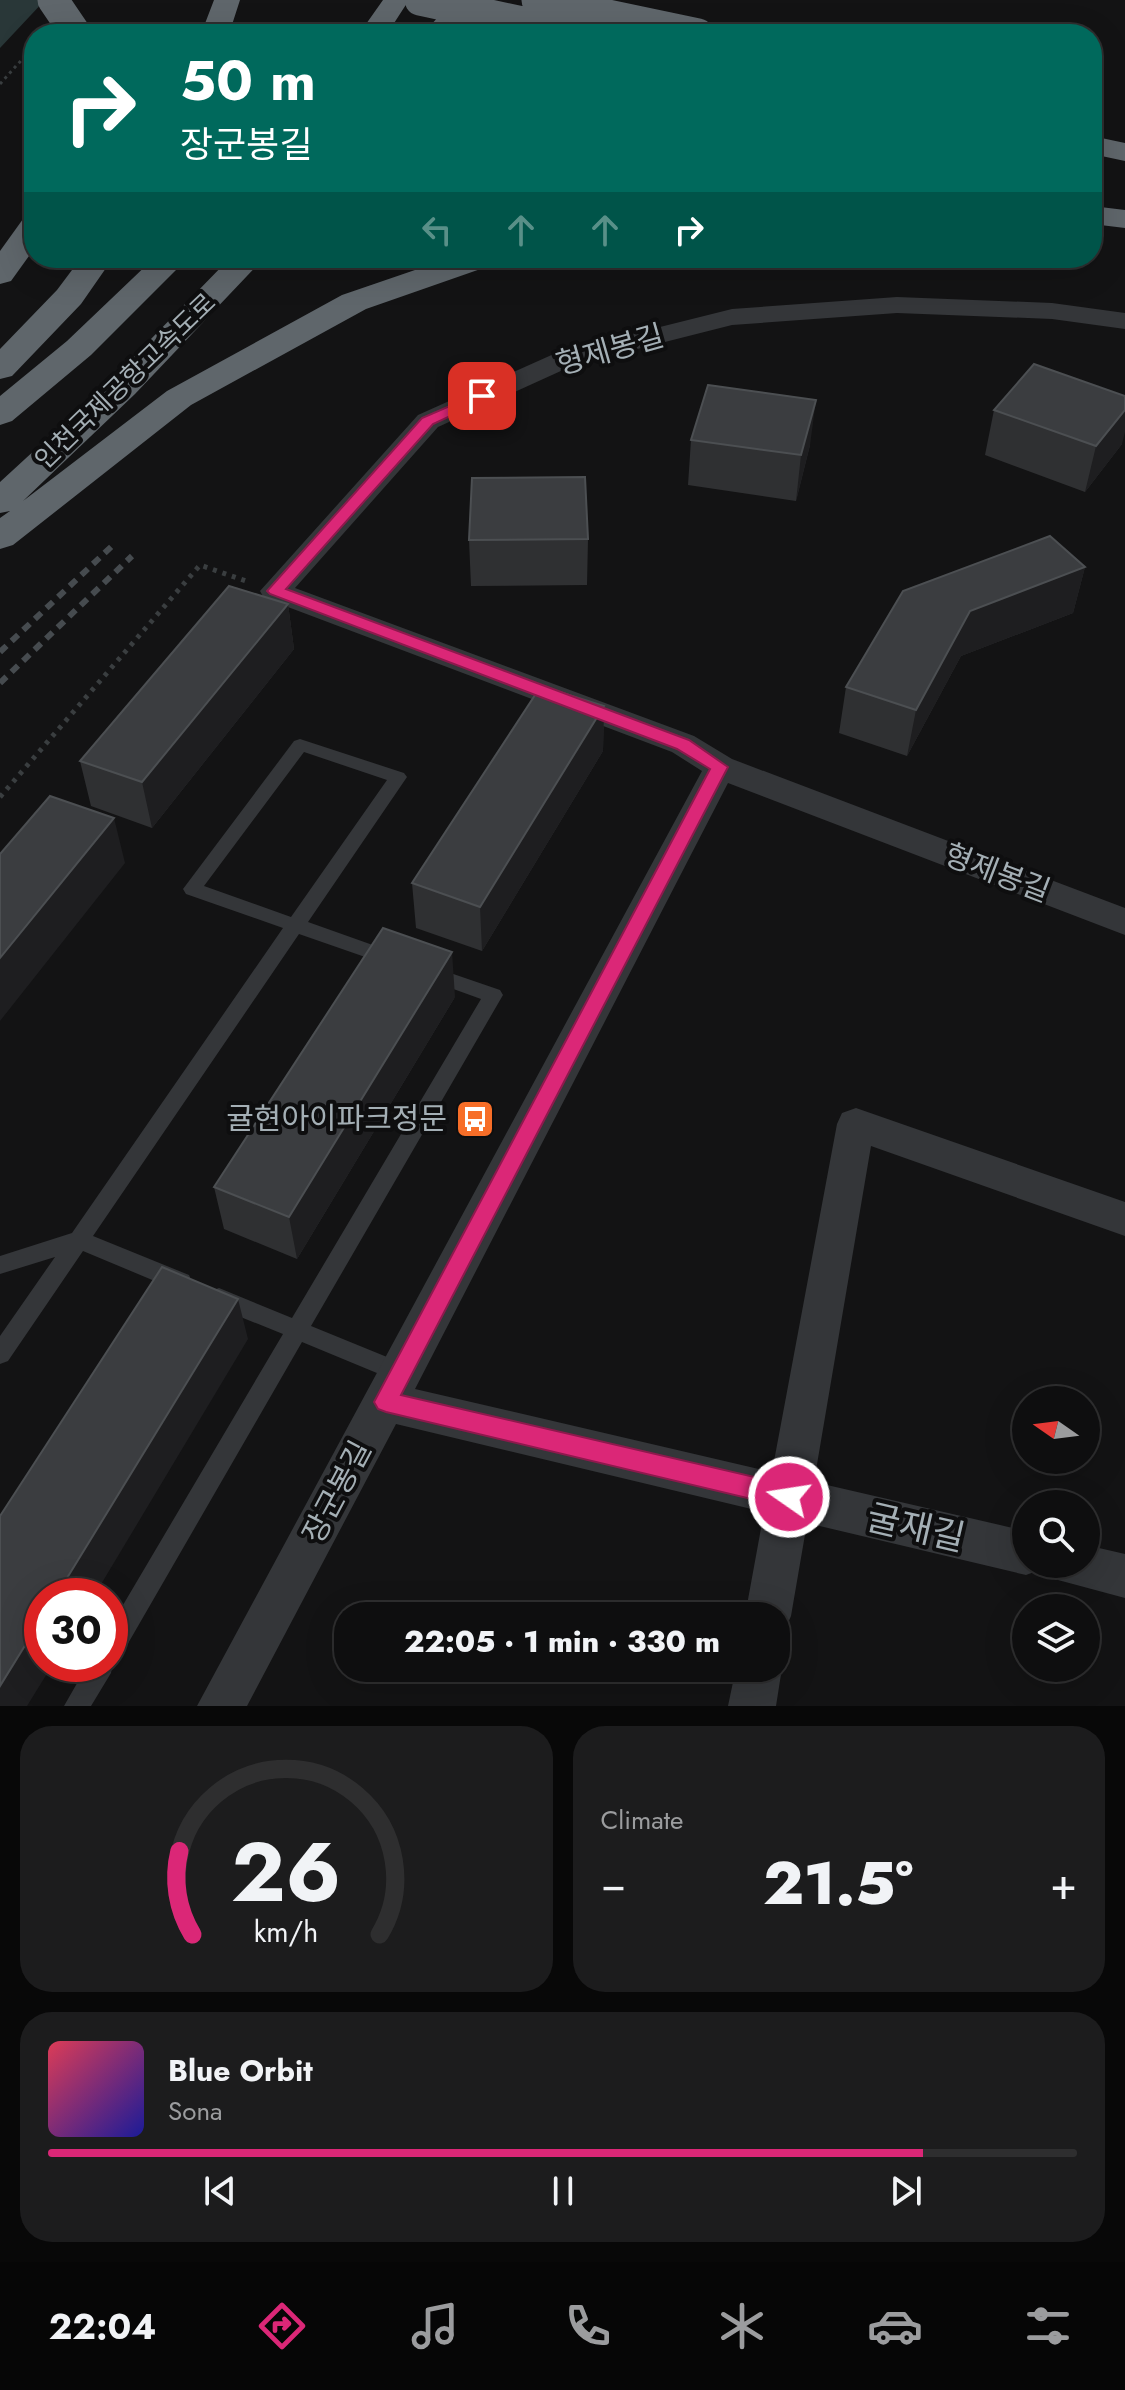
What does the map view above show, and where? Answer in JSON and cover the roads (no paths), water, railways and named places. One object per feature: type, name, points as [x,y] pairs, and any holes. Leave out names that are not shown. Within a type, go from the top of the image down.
[{"type":"highway","points":[[53,0],[69,24]]},
{"type":"highway","points":[[219,24],[227,0]]},
{"type":"highway","points":[[380,24],[396,0]]},
{"type":"highway","points":[[420,0],[532,24]]},
{"type":"highway","points":[[440,24],[453,0]]},
{"type":"highway","points":[[445,24],[468,0]]},
{"type":"highway","points":[[537,0],[651,24]]},
{"type":"highway","points":[[1102,147],[1125,152]]},
{"type":"highway","points":[[1102,216],[1125,219]]},
{"type":"highway","points":[[0,274],[24,240]]},
{"type":"highway","points":[[0,369],[69,297],[90,268]]},
{"type":"highway","name":"인천국제공항고속도로","points":[[0,414],[79,348],[162,268]]},
{"type":"highway","name":"인천국제공항고속도로","points":[[0,502],[123,387],[238,268]]},
{"type":"highway","points":[[0,537],[179,398],[354,302],[452,268]]},
{"type":"street","name":"형제봉길","points":[[1125,321],[1052,311],[897,305],[732,317],[565,359],[428,421],[275,591],[683,744],[720,767],[1125,922]]},
{"type":"street","name":"장군봉길","points":[[221,1706],[394,1388],[720,767]]},
{"type":"street","points":[[770,1602],[856,1124],[1125,1219]]},
{"type":"street","name":"굴재길","points":[[394,1388],[789,1497],[1012,1550]]},
{"type":"street","points":[[1100,1570],[1125,1576]]},
{"type":"street","points":[[752,1706],[756,1682]]},
{"type":"lane","points":[[0,1354],[79,1240],[295,926],[398,777],[300,745],[192,889],[295,926],[493,995],[128,1619]]},
{"type":"lane","points":[[0,1265],[79,1240],[297,1330],[394,1388]]},
{"type":"lane","points":[[77,1706],[91,1682]]},
{"type":"railway","points":[[0,652],[112,546]]},
{"type":"railway","points":[[0,683],[132,556]]},
{"type":"place","name":"귤현아이파크정문","points":[[475,1119]]}]
